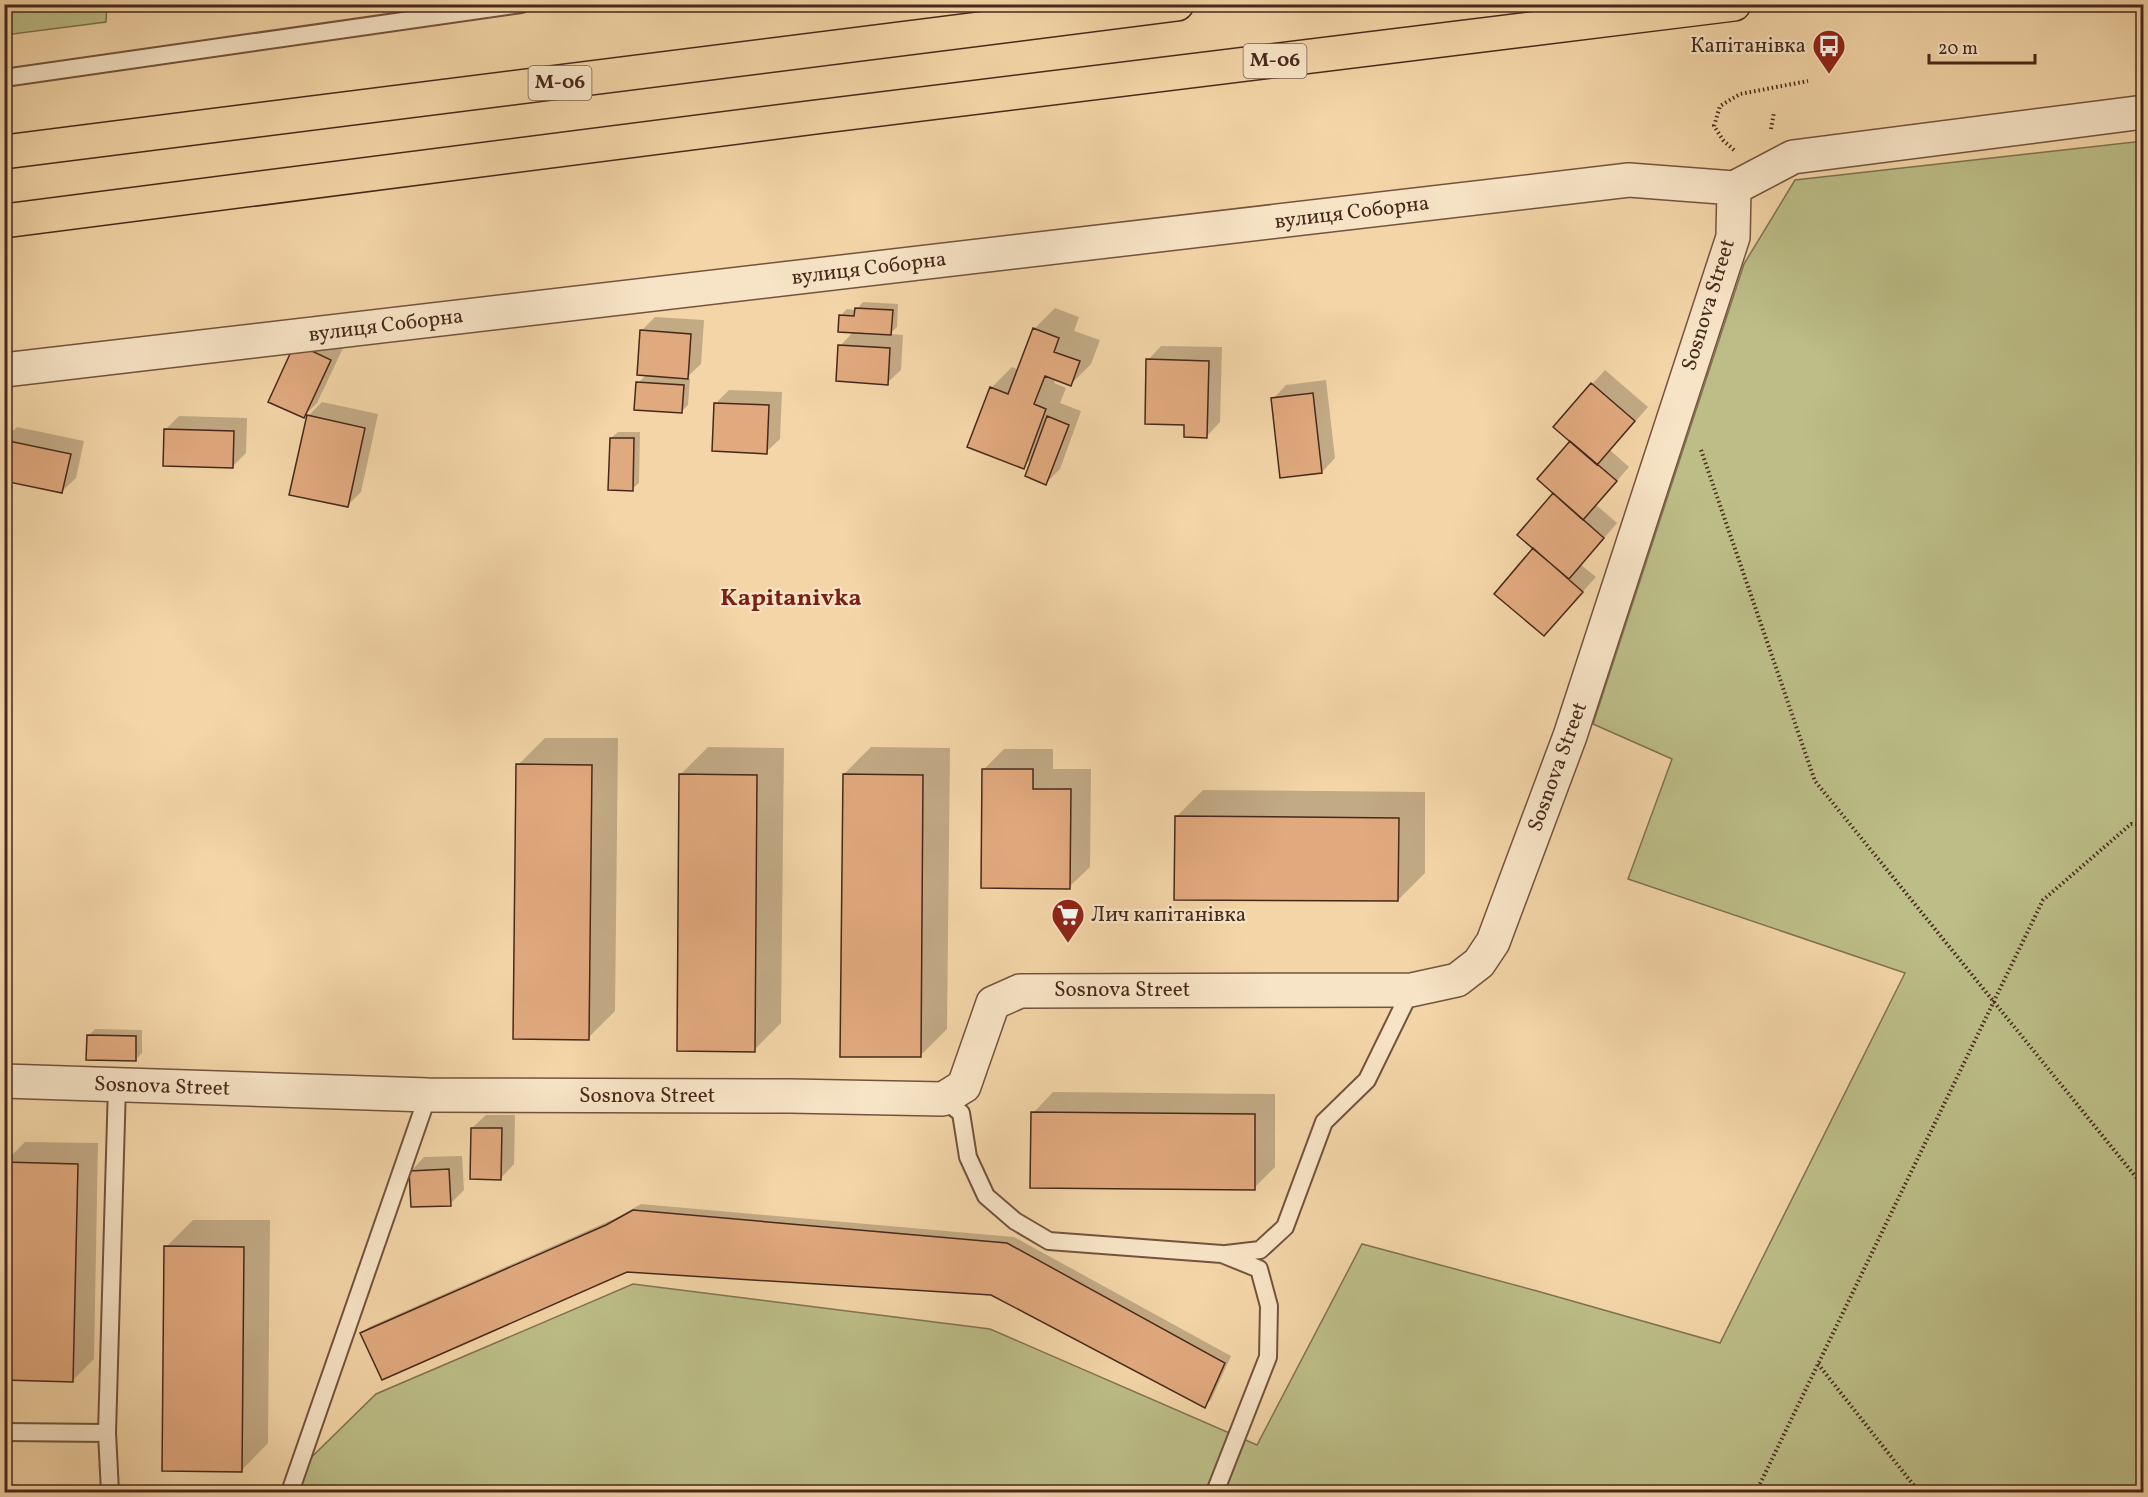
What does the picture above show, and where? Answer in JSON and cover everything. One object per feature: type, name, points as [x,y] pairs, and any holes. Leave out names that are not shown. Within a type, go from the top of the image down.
[{"type":"highway","name":"М-06","points":[[4,152],[1115,8],[1177,4]]},
{"type":"highway","name":"М-06","points":[[4,221],[827,115],[1734,4]]},
{"type":"street","points":[[1734,188],[1793,157],[2144,112]]},
{"type":"street","name":"вулиця Соборна","points":[[4,370],[1629,180],[1734,188]]},
{"type":"street","name":"Sosnova Street","points":[[4,1081],[428,1095],[790,1096],[943,1099],[964,1086],[993,1003],[1020,991],[1411,990],[1457,980],[1479,963],[1493,942],[1570,736],[1732,237],[1734,188]]},
{"type":"lane","points":[[4,78],[521,4]]},
{"type":"lane","points":[[943,1099],[961,1113],[968,1157],[986,1196],[1015,1221],[1049,1241],[1222,1254],[1260,1250],[1285,1227],[1324,1122],[1367,1080],[1411,990]]},
{"type":"lane","points":[[110,1492],[107,1433],[117,1085]]},
{"type":"lane","points":[[290,1492],[428,1095]]},
{"type":"lane","points":[[1215,1492],[1268,1357],[1269,1306],[1259,1269],[1222,1254]]},
{"type":"lane","points":[[4,1432],[107,1433]]},
{"type":"path","points":[[1744,150],[1733,150],[1714,126],[1720,106],[1740,94],[1808,81]]},
{"type":"path","points":[[1770,138],[1773,112]]},
{"type":"path","points":[[1700,450],[1815,781],[2144,1187]]},
{"type":"path","points":[[1756,1492],[2043,900],[2131,824],[2144,825]]},
{"type":"path","points":[[1818,1364],[1918,1492]]},
{"type":"green space","points":[[4,5],[107,5],[106,22],[5,35]]},
{"type":"green space","points":[[2143,141],[2143,1492],[276,1492],[376,1394],[633,1284],[990,1329],[1257,1445],[1362,1244],[1720,1343],[1905,973],[1628,879],[1672,759],[1593,724],[1744,264],[1795,180]]},
{"type":"building","points":[[855,308],[893,310],[891,335],[838,332],[839,315],[854,316]]},
{"type":"building","points":[[1033,328],[1059,338],[1054,352],[1080,361],[1071,386],[1045,376],[1034,404],[1046,409],[1024,469],[967,447],[990,387],[1008,394]]},
{"type":"building","points":[[640,330],[691,334],[688,379],[637,375]]},
{"type":"building","points":[[295,343],[331,360],[304,418],[268,402]]},
{"type":"building","points":[[838,345],[890,348],[888,385],[836,381]]},
{"type":"building","points":[[1146,359],[1209,361],[1207,438],[1184,437],[1184,425],[1145,424]]},
{"type":"building","points":[[636,382],[684,385],[682,413],[634,410]]},
{"type":"building","points":[[1591,383],[1635,421],[1597,465],[1553,427]]},
{"type":"building","points":[[1313,393],[1322,473],[1280,478],[1271,398]]},
{"type":"building","points":[[714,403],[769,405],[767,454],[712,451]]},
{"type":"building","points":[[307,415],[365,428],[348,507],[289,495]]},
{"type":"building","points":[[1047,416],[1069,425],[1046,485],[1025,476]]},
{"type":"building","points":[[164,429],[234,431],[233,468],[163,466]]},
{"type":"building","points":[[610,438],[634,438],[633,491],[608,490]]},
{"type":"building","points":[[4,440],[71,454],[62,493],[4,481]]},
{"type":"building","points":[[1570,441],[1617,481],[1583,520],[1537,479]]},
{"type":"building","points":[[1553,493],[1604,538],[1569,579],[1517,535]]},
{"type":"building","points":[[1533,548],[1583,592],[1544,636],[1494,594]]},
{"type":"building","points":[[516,764],[592,765],[589,1040],[513,1039]]},
{"type":"building","points":[[982,769],[1033,769],[1033,789],[1071,789],[1070,889],[981,888]]},
{"type":"building","points":[[679,774],[757,775],[755,1052],[677,1051]]},
{"type":"building","points":[[843,774],[923,775],[921,1057],[840,1057]]},
{"type":"building","points":[[1175,816],[1399,818],[1398,901],[1174,900]]},
{"type":"building","points":[[87,1035],[136,1036],[136,1061],[86,1060]]},
{"type":"building","points":[[1031,1112],[1255,1114],[1255,1190],[1030,1188]]},
{"type":"building","points":[[471,1128],[502,1128],[501,1180],[470,1179]]},
{"type":"building","points":[[4,1162],[78,1164],[73,1382],[4,1380]]},
{"type":"building","points":[[449,1169],[451,1206],[411,1207],[409,1171]]},
{"type":"building","points":[[633,1210],[1007,1243],[1225,1363],[1205,1408],[991,1295],[627,1272],[382,1380],[360,1333],[606,1225]]},
{"type":"building","points":[[164,1246],[244,1247],[242,1472],[162,1471]]},
{"type":"place","name":"Капітанівка","points":[[1829,75]]},
{"type":"place","name":"Лич капітанівка","points":[[1068,944]]},
{"type":"district","name":"Kapitanivka","points":[[791,599]]}]
